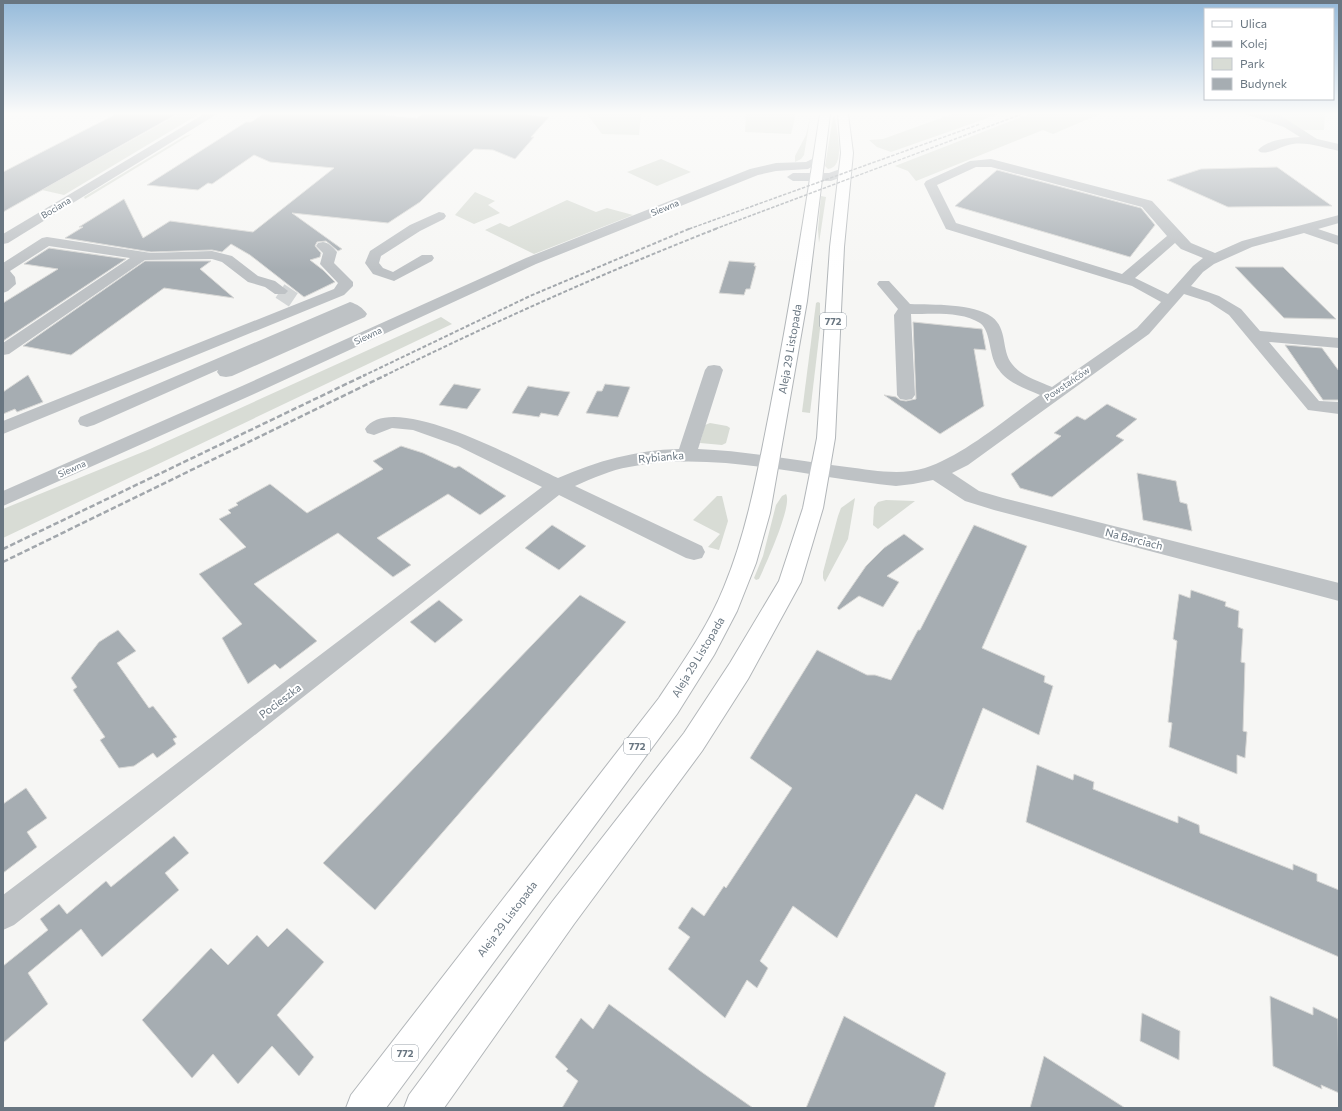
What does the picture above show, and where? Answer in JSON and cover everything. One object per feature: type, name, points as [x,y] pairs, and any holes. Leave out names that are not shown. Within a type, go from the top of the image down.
[{"type":"main road","name":"Aleja 29 Listopada","points":[[364,1108],[668,706],[697,662],[726,610],[738,580],[760,513],[799,301],[817,166]]},
{"type":"main road","name":"772","points":[[422,1108],[563,913],[693,742],[739,671],[790,582],[805,540],[821,471],[826,438],[837,247],[842,178],[844,166]]},
{"type":"street","name":"Bociana","points":[[3,240],[126,166]]},
{"type":"street","name":"Siewna","points":[[3,499],[248,390],[531,261],[735,180],[767,168],[801,166],[817,169],[842,178]]},
{"type":"street","points":[[970,166],[930,184],[951,226],[1137,284],[1170,300]]},
{"type":"street","points":[[1006,166],[1147,204],[1175,236],[1186,246],[1215,258]]},
{"type":"street","name":"Siewna","points":[[735,180],[817,169]]},
{"type":"street","points":[[427,258],[394,277],[378,270],[372,263],[375,254],[415,228],[439,216]]},
{"type":"street","name":"Powstańców","points":[[770,463],[821,471],[896,479],[918,478],[936,472],[962,460],[1052,394],[1143,331],[1198,269],[1215,258],[1247,244],[1339,219]]},
{"type":"street","points":[[1306,229],[1339,241]]},
{"type":"street","points":[[1124,280],[1175,236]]},
{"type":"street","points":[[3,269],[46,241],[151,257],[200,254],[227,259],[253,279],[270,284],[280,291]]},
{"type":"street","points":[[3,428],[198,349],[299,304],[339,292],[345,286],[346,282],[327,264],[330,252],[323,246]]},
{"type":"street","points":[[3,350],[142,256]]},
{"type":"street","points":[[3,273],[8,277],[8,284],[3,288]]},
{"type":"street","points":[[884,284],[906,308],[971,314],[986,319],[993,327],[1000,359],[1005,368],[1052,394]]},
{"type":"street","points":[[1181,288],[1214,299],[1226,305],[1235,312],[1256,336],[1314,406],[1339,408]]},
{"type":"street","points":[[87,421],[222,369],[359,314],[350,307],[222,369]]},
{"type":"street","points":[[906,308],[902,315],[906,395]]},
{"type":"street","points":[[1256,336],[1339,343]]},
{"type":"street","points":[[198,349],[248,390]]},
{"type":"street","points":[[687,455],[714,370]]},
{"type":"street","points":[[374,429],[390,422],[415,424],[465,442],[694,552]]},
{"type":"street","name":"Rybianka","points":[[556,486],[580,476],[630,460],[687,455],[770,463]]},
{"type":"street","name":"Na Barciach","points":[[936,472],[972,496],[1001,505],[1339,592]]},
{"type":"street","name":"Pocieszka","points":[[3,914],[321,670],[556,486]]},
{"type":"green space","points":[[86,166],[113,166],[64,195],[42,190]]},
{"type":"green space","points":[[136,166],[140,166],[85,199],[84,197]]},
{"type":"green space","points":[[643,166],[677,166],[691,172],[657,186],[627,172]]},
{"type":"green space","points":[[825,166],[835,166],[828,169]]},
{"type":"green space","points":[[895,166],[954,166],[916,181],[908,171]]},
{"type":"green space","points":[[475,192],[495,201],[488,205],[500,213],[474,224],[455,215]]},
{"type":"green space","points":[[821,196],[826,197],[819,243],[818,229]]},
{"type":"green space","points":[[567,200],[596,212],[607,208],[633,215],[534,254],[485,230],[500,223],[509,227]]},
{"type":"green space","points":[[816,303],[820,303],[820,329],[810,413],[802,412]]},
{"type":"green space","points":[[441,317],[452,324],[3,538],[3,509],[150,449]]},
{"type":"green space","points":[[710,423],[727,426],[730,428],[726,443],[722,445],[700,443],[705,425]]},
{"type":"green space","points":[[786,494],[786,510],[782,522],[759,579],[756,580],[754,578],[763,556],[776,505],[782,496]]},
{"type":"green space","points":[[717,496],[722,496],[728,521],[719,550],[708,547],[720,534],[693,520]]},
{"type":"green space","points":[[855,498],[848,539],[825,582],[823,572],[838,516],[841,508]]},
{"type":"green space","points":[[886,500],[915,501],[878,529],[873,525],[874,507],[878,502]]},
{"type":"building","points":[[15,166],[85,166],[3,212],[3,172]]},
{"type":"building","points":[[177,166],[238,166],[212,184],[208,183],[198,190],[147,185]]},
{"type":"building","points":[[311,166],[457,166],[420,202],[388,223],[292,213],[342,249],[338,251],[326,241],[317,242],[315,246],[321,253],[320,257],[310,260],[335,282],[304,297],[250,255],[231,244],[222,252],[212,250],[151,252],[65,238],[83,227],[79,227],[124,199],[143,238],[170,221],[253,232],[334,168]]},
{"type":"building","points":[[1277,167],[1332,206],[1228,207],[1167,180],[1201,169]]},
{"type":"building","points":[[997,170],[1141,208],[1155,225],[1130,257],[955,206]]},
{"type":"building","points":[[49,248],[126,259],[3,341],[3,303],[58,269],[24,264]]},
{"type":"building","points":[[145,261],[211,261],[200,269],[234,298],[164,288],[71,355],[23,346]]},
{"type":"building","points":[[729,261],[755,263],[754,266],[756,266],[750,289],[746,289],[744,295],[719,293]]},
{"type":"building","points":[[1235,267],[1283,267],[1336,319],[1284,318]]},
{"type":"building","points":[[913,322],[982,329],[986,350],[974,349],[984,406],[940,434],[884,395],[896,397],[900,400],[906,401],[916,399]]},
{"type":"building","points":[[1285,345],[1322,348],[1339,371],[1339,400],[1323,400]]},
{"type":"building","points":[[28,375],[43,402],[17,412],[15,409],[3,414],[3,392]]},
{"type":"building","points":[[454,384],[481,389],[467,409],[439,405]]},
{"type":"building","points":[[605,384],[630,387],[618,417],[586,413],[597,391],[602,391]]},
{"type":"building","points":[[528,386],[570,392],[558,416],[541,413],[539,417],[512,413]]},
{"type":"building","points":[[1107,404],[1137,419],[1116,436],[1124,440],[1052,497],[1020,488],[1011,474],[1061,436],[1054,433],[1077,416],[1085,420]]},
{"type":"building","points":[[401,446],[423,453],[455,468],[459,466],[506,496],[480,515],[448,494],[377,538],[411,565],[393,577],[338,533],[254,584],[317,641],[280,669],[275,664],[248,684],[222,638],[242,624],[199,574],[246,547],[219,519],[231,513],[228,510],[238,505],[236,503],[270,484],[307,513],[383,469],[373,461]]},
{"type":"building","points":[[1137,473],[1176,481],[1180,502],[1187,504],[1192,531],[1143,520]]},
{"type":"building","points":[[552,525],[586,546],[559,570],[525,548]]},
{"type":"building","points":[[974,525],[1027,546],[982,648],[1045,676],[1044,682],[1053,686],[1039,735],[983,708],[943,810],[916,794],[837,938],[793,906],[760,961],[768,968],[757,988],[747,980],[725,1018],[668,969],[690,937],[678,928],[692,907],[704,916],[724,886],[726,888],[792,788],[750,758],[817,650],[867,675],[875,675],[891,680],[918,630],[920,630]]},
{"type":"building","points":[[904,534],[924,549],[887,576],[899,582],[883,607],[859,596],[839,610],[837,608],[866,566],[884,548]]},
{"type":"building","points":[[1191,590],[1226,602],[1225,606],[1239,611],[1238,627],[1243,629],[1241,662],[1245,663],[1243,731],[1247,732],[1245,758],[1237,755],[1237,774],[1169,747],[1172,723],[1168,722],[1177,641],[1173,639],[1179,594],[1190,598]]},
{"type":"building","points":[[580,595],[626,622],[375,910],[323,863]]},
{"type":"building","points":[[439,600],[463,620],[435,643],[410,622]]},
{"type":"building","points":[[118,630],[136,651],[117,663],[149,708],[153,706],[177,737],[173,739],[176,744],[157,758],[153,753],[134,766],[119,768],[100,740],[105,737],[73,690],[77,687],[71,678],[99,642]]},
{"type":"building","points":[[1037,765],[1073,780],[1074,774],[1094,782],[1093,789],[1178,823],[1178,816],[1199,825],[1200,833],[1293,870],[1293,864],[1317,874],[1317,881],[1339,890],[1339,957],[1026,822]]},
{"type":"building","points":[[26,788],[47,818],[27,832],[37,847],[3,873],[3,804]]},
{"type":"building","points":[[174,836],[189,853],[165,873],[179,890],[102,957],[81,929],[28,973],[48,1004],[3,1043],[3,966],[48,930],[40,919],[59,904],[67,914],[106,881],[111,887]]},
{"type":"building","points":[[287,928],[324,962],[277,1015],[314,1057],[299,1076],[272,1046],[238,1084],[213,1054],[192,1078],[142,1020],[211,948],[228,965],[257,935],[268,947]]},
{"type":"building","points":[[1270,996],[1313,1015],[1313,1007],[1338,1019],[1339,1093],[1321,1085],[1322,1089],[1273,1066]]},
{"type":"building","points":[[609,1004],[753,1108],[562,1108],[578,1081],[566,1071],[568,1069],[555,1057],[581,1018],[593,1029]]},
{"type":"building","points":[[1142,1013],[1180,1031],[1179,1060],[1140,1041]]},
{"type":"building","points":[[844,1016],[946,1073],[934,1108],[806,1108]]},
{"type":"building","points":[[1044,1056],[1125,1108],[1030,1108]]},
{"type":"tunnel","points":[[280,291],[295,301]]},
{"type":"railway","points":[[689,229],[864,166]]},
{"type":"railway","points":[[715,229],[884,166]]},
{"type":"railway","points":[[363,376],[530,296],[691,228]]},
{"type":"railway","points":[[384,376],[466,336],[549,299],[718,228]]},
{"type":"railway","points":[[3,549],[365,375]]},
{"type":"railway","points":[[3,562],[386,375]]}]
